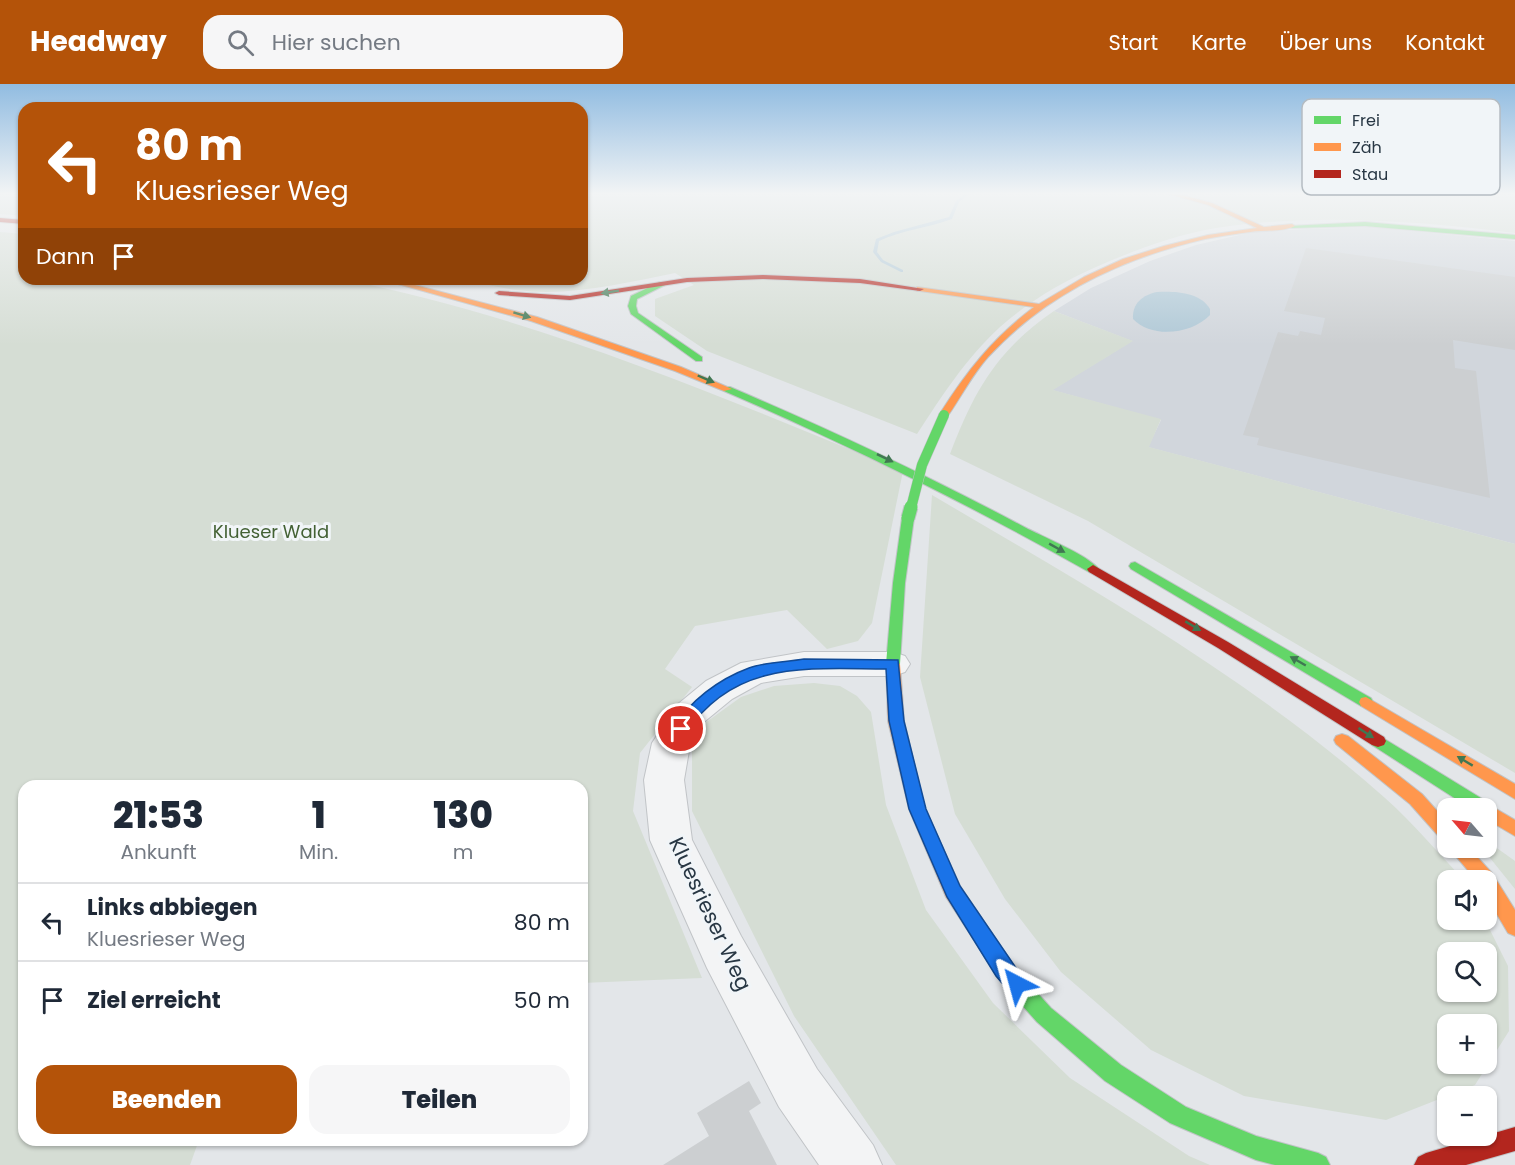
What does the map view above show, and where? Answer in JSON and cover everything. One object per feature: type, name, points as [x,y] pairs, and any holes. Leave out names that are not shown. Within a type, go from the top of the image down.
[{"type":"main road","points":[[1179,243],[1145,253],[1085,279],[1040,306],[986,354],[966,379],[944,415],[920,476],[908,518],[899,583],[893,664],[896,721],[917,809],[953,891],[1003,969],[1044,1015],[1113,1073],[1178,1115],[1256,1148],[1318,1165]]},
{"type":"main road","points":[[477,291],[570,298],[668,283],[714,278],[763,277],[860,281],[1040,306]]},
{"type":"main road","points":[[648,342],[704,361],[634,314],[632,306],[634,298],[668,283]]},
{"type":"main road","points":[[408,285],[514,312],[651,357],[776,408],[920,476],[983,507],[1143,596],[1468,798]]},
{"type":"main road","points":[[453,285],[571,317]]},
{"type":"main road","points":[[908,449],[938,464]]},
{"type":"main road","points":[[1123,560],[1336,683],[1515,792]]},
{"type":"main road","points":[[1316,702],[1330,730],[1416,799],[1437,823]]},
{"type":"main road","points":[[1497,817],[1515,829]]},
{"type":"main road","points":[[1467,858],[1486,879],[1515,927]]},
{"type":"main road","points":[[1426,1165],[1493,1146],[1510,1135]]},
{"type":"street","name":"Kluesrieser Weg","points":[[853,1165],[798,1088],[724,952],[671,840],[664,780],[671,743],[691,714],[718,690],[753,672],[804,664],[893,664]]},
{"type":"shaded area","points":[[1515,243],[1515,544],[1148,447],[1161,420],[1052,390],[1132,341],[1054,311],[1091,288],[1150,261],[1196,245]]},
{"type":"green space","name":"Klueser Wald","points":[[0,243],[18,243],[18,285],[369,285],[415,295],[557,337],[627,362],[903,471],[872,623],[858,641],[827,649],[787,610],[695,626],[665,669],[692,687],[640,753],[633,811],[702,978],[588,983],[588,780],[18,780],[18,1146],[197,1146],[190,1165],[0,1165]]},
{"type":"green space","points":[[588,243],[1157,243],[1071,279],[1046,293],[1011,318],[965,364],[917,434],[707,351],[655,316],[655,299],[694,285],[675,273],[616,285],[556,292],[510,289],[490,285],[588,285]]},
{"type":"green space","points":[[1054,311],[1133,341],[1053,390],[1161,419],[1149,447],[1515,544],[1515,773],[1088,521],[950,454],[968,411],[990,373],[1017,341]]},
{"type":"green space","points":[[932,495],[1108,599],[1223,673],[1333,754],[1385,798],[1437,851],[1437,858],[1443,858],[1455,870],[1437,870],[1437,930],[1490,930],[1496,942],[1437,942],[1437,1002],[1497,1002],[1497,944],[1508,966],[1509,1031],[1497,1050],[1497,1014],[1437,1014],[1437,1074],[1482,1074],[1472,1086],[1437,1086],[1437,1100],[1386,1120],[1244,1096],[1151,1050],[1061,972],[1005,899],[955,814],[920,677]]},
{"type":"green space","points":[[814,683],[840,686],[857,696],[871,712],[886,805],[926,910],[993,1003],[1070,1078],[1189,1156],[1210,1165],[896,1165],[794,1016],[692,811],[692,749],[705,723],[741,697],[774,686]]},
{"type":"green space","points":[[1497,848],[1515,861],[1515,889],[1490,858],[1497,858]]},
{"type":"water","points":[[1157,292],[1179,292],[1194,296],[1206,303],[1210,309],[1210,315],[1193,326],[1172,332],[1161,332],[1141,325],[1133,319],[1134,308],[1147,295]]},
{"type":"building","points":[[1306,248],[1515,277],[1515,350],[1453,340],[1455,368],[1476,371],[1490,498],[1257,445],[1259,438],[1243,435],[1278,332],[1298,336],[1300,331],[1321,335],[1325,318],[1284,311]]},
{"type":"building","points":[[749,1081],[761,1103],[749,1111],[777,1165],[663,1165],[709,1136],[697,1113]]},
{"type":"waterway","points":[[876,243],[875,252],[882,261],[902,271]]},
{"type":"traffic: fast","points":[[663,284],[634,298],[632,306],[635,314],[699,359]]},
{"type":"traffic: fast","points":[[727,389],[912,474],[1093,569]]},
{"type":"traffic: fast","points":[[908,518],[922,465],[944,415]]},
{"type":"traffic: fast","points":[[893,664],[899,583],[908,518]]},
{"type":"traffic: fast","points":[[1135,566],[1366,702]]},
{"type":"traffic: fast","points":[[1378,741],[1467,798]]},
{"type":"traffic: fast","points":[[1009,976],[1044,1015],[1113,1073],[1178,1115],[1256,1148],[1318,1165]]},
{"type":"traffic: slow","points":[[944,415],[963,384],[985,355],[1016,325],[1050,300],[1086,278],[1125,261],[1181,243]]},
{"type":"traffic: slow","points":[[406,285],[534,319],[678,369],[727,389]]},
{"type":"traffic: slow","points":[[920,289],[1040,306]]},
{"type":"traffic: slow","points":[[893,664],[896,721],[917,809],[953,891],[1009,976]]},
{"type":"traffic: slow","points":[[1366,702],[1515,792]]},
{"type":"traffic: slow","points":[[1342,740],[1416,799],[1437,823]]},
{"type":"traffic: slow","points":[[1497,817],[1515,829]]},
{"type":"traffic: slow","points":[[1467,858],[1486,879],[1515,927]]},
{"type":"traffic: jam","points":[[499,293],[570,298],[687,280],[763,277],[860,281],[920,289]]},
{"type":"traffic: jam","points":[[1093,569],[1223,645],[1378,741]]},
{"type":"traffic: jam","points":[[1426,1165],[1515,1139]]},
{"type":"route","points":[[681,729],[691,714],[718,690],[753,672],[804,664],[893,664],[896,721],[917,809],[953,891],[1003,969],[1017,984]]}]
